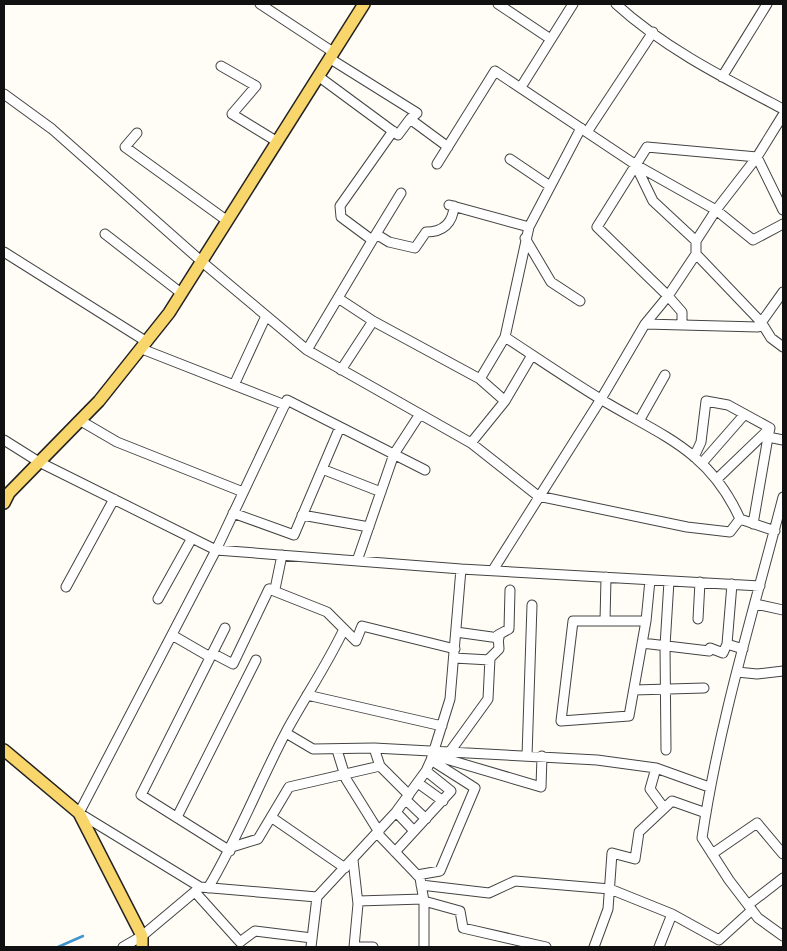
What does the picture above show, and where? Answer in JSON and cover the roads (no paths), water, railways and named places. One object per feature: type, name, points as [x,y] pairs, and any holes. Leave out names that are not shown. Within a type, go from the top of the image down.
[{"type":"main road","points":[[6,495],[82,421],[145,345],[181,293],[364,4]]},
{"type":"main road","points":[[4,750],[79,814],[142,942]]},
{"type":"street","points":[[260,4],[417,113],[398,135],[318,76]]},
{"type":"street","points":[[498,4],[549,38]]},
{"type":"street","points":[[521,87],[549,38],[572,4]]},
{"type":"street","points":[[616,4],[635,21],[722,77],[783,110]]},
{"type":"street","points":[[722,77],[767,4]]},
{"type":"street","points":[[480,379],[505,338],[525,238],[529,227],[550,186],[584,130],[653,32]]},
{"type":"street","points":[[221,66],[256,86],[232,114],[276,141]]},
{"type":"street","points":[[436,164],[495,71],[636,166],[716,210],[753,240],[783,224]]},
{"type":"street","points":[[4,94],[52,129],[201,261],[307,350],[471,444],[538,496],[687,527],[730,532],[740,519]]},
{"type":"street","points":[[493,570],[601,399],[645,324],[668,296],[696,254],[696,241],[716,210],[757,157],[783,115]]},
{"type":"street","points":[[410,119],[448,146]]},
{"type":"street","points":[[393,131],[340,206],[342,217],[374,237],[400,246],[415,248],[426,232],[436,232],[446,227],[453,213],[452,206],[529,227]]},
{"type":"street","points":[[137,133],[125,147],[226,220]]},
{"type":"street","points":[[682,325],[682,312],[597,227],[648,147],[757,157]]},
{"type":"street","points":[[757,157],[783,210]]},
{"type":"street","points":[[510,159],[550,186]]},
{"type":"street","points":[[636,166],[654,202],[696,241]]},
{"type":"street","points":[[307,350],[401,193]]},
{"type":"street","points":[[105,234],[181,293]]},
{"type":"street","points":[[525,238],[551,282],[580,301]]},
{"type":"street","points":[[4,252],[145,345],[234,385],[285,405]]},
{"type":"street","points":[[696,254],[761,322],[771,338],[783,347]]},
{"type":"street","points":[[645,324],[758,327],[783,292]]},
{"type":"street","points":[[338,298],[372,321],[480,379],[505,401]]},
{"type":"street","points":[[234,385],[266,316]]},
{"type":"street","points":[[342,370],[372,321]]},
{"type":"street","points":[[505,338],[601,399],[670,438],[698,460],[717,479],[728,494],[740,519],[775,531]]},
{"type":"street","points":[[471,444],[505,401],[532,355]]},
{"type":"street","points":[[639,421],[665,375]]},
{"type":"street","points":[[425,470],[287,400],[216,550],[79,814],[201,889],[240,942],[255,931],[311,943],[317,897],[396,812],[426,771],[433,756],[450,699],[461,569]]},
{"type":"street","points":[[698,460],[706,402],[728,405],[783,440]]},
{"type":"street","points":[[357,561],[394,454],[420,414]]},
{"type":"street","points":[[698,460],[744,415]]},
{"type":"street","points":[[82,421],[117,442],[244,492]]},
{"type":"street","points":[[233,513],[294,535],[340,427]]},
{"type":"street","points":[[717,479],[769,432]]},
{"type":"street","points":[[753,524],[769,432]]},
{"type":"street","points":[[4,440],[39,462],[216,550],[461,569],[760,586]]},
{"type":"street","points":[[322,469],[380,492]]},
{"type":"street","points":[[66,587],[114,499]]},
{"type":"street","points":[[782,504],[737,672],[710,786],[702,838],[758,918],[783,936]]},
{"type":"street","points":[[302,515],[369,527]]},
{"type":"street","points":[[158,599],[192,538]]},
{"type":"street","points":[[269,589],[275,589],[282,555]]},
{"type":"street","points":[[605,621],[606,577]]},
{"type":"street","points":[[646,621],[574,621],[561,721],[630,716],[646,621],[650,580]]},
{"type":"street","points":[[666,750],[665,646],[670,581]]},
{"type":"street","points":[[698,619],[700,582]]},
{"type":"street","points":[[642,643],[709,651],[710,648],[723,652],[727,644],[732,584]]},
{"type":"street","points":[[172,635],[233,664],[269,589]]},
{"type":"street","points":[[269,589],[327,612],[356,641],[362,626],[455,654],[490,660]]},
{"type":"street","points":[[450,753],[488,699],[490,660],[499,648],[498,635],[509,629],[510,590]]},
{"type":"street","points":[[756,604],[783,610]]},
{"type":"street","points":[[527,756],[532,605]]},
{"type":"street","points":[[225,628],[142,795],[231,849]]},
{"type":"street","points":[[123,947],[142,942],[201,889],[231,849],[286,733],[307,695],[325,668],[344,630]]},
{"type":"street","points":[[456,632],[498,638]]},
{"type":"street","points":[[727,644],[743,649]]},
{"type":"street","points":[[177,817],[256,660]]},
{"type":"street","points":[[737,672],[757,674],[783,671]]},
{"type":"street","points":[[634,690],[704,688]]},
{"type":"street","points":[[307,695],[442,726]]},
{"type":"street","points":[[286,733],[313,749],[374,748],[433,756],[540,787],[542,756]]},
{"type":"street","points":[[374,748],[380,766],[426,818]]},
{"type":"street","points":[[337,750],[344,774],[378,833],[420,878],[424,900],[424,947]]},
{"type":"street","points":[[433,756],[450,753],[596,760],[656,768],[710,786]]},
{"type":"street","points":[[417,875],[440,871],[475,788],[433,756]]},
{"type":"street","points":[[231,849],[258,839],[290,786],[380,766]]},
{"type":"street","points":[[656,768],[650,789],[664,808]]},
{"type":"street","points":[[395,852],[451,791],[426,771]]},
{"type":"street","points":[[418,783],[443,801]]},
{"type":"street","points":[[594,947],[608,909],[612,854],[636,860],[639,832],[672,801],[706,813]]},
{"type":"street","points":[[396,812],[414,831]]},
{"type":"street","points":[[271,817],[345,868]]},
{"type":"street","points":[[712,854],[758,823],[783,854]]},
{"type":"street","points":[[353,860],[358,901],[354,947],[374,947]]},
{"type":"street","points":[[421,885],[489,893],[515,881],[610,889],[672,914],[719,940],[783,878]]},
{"type":"street","points":[[201,889],[317,897]]},
{"type":"street","points":[[358,901],[424,900],[460,910],[463,928],[546,947]]},
{"type":"street","points":[[658,947],[672,914]]},
{"type":"waterway","points":[[58,947],[83,936]]}]
